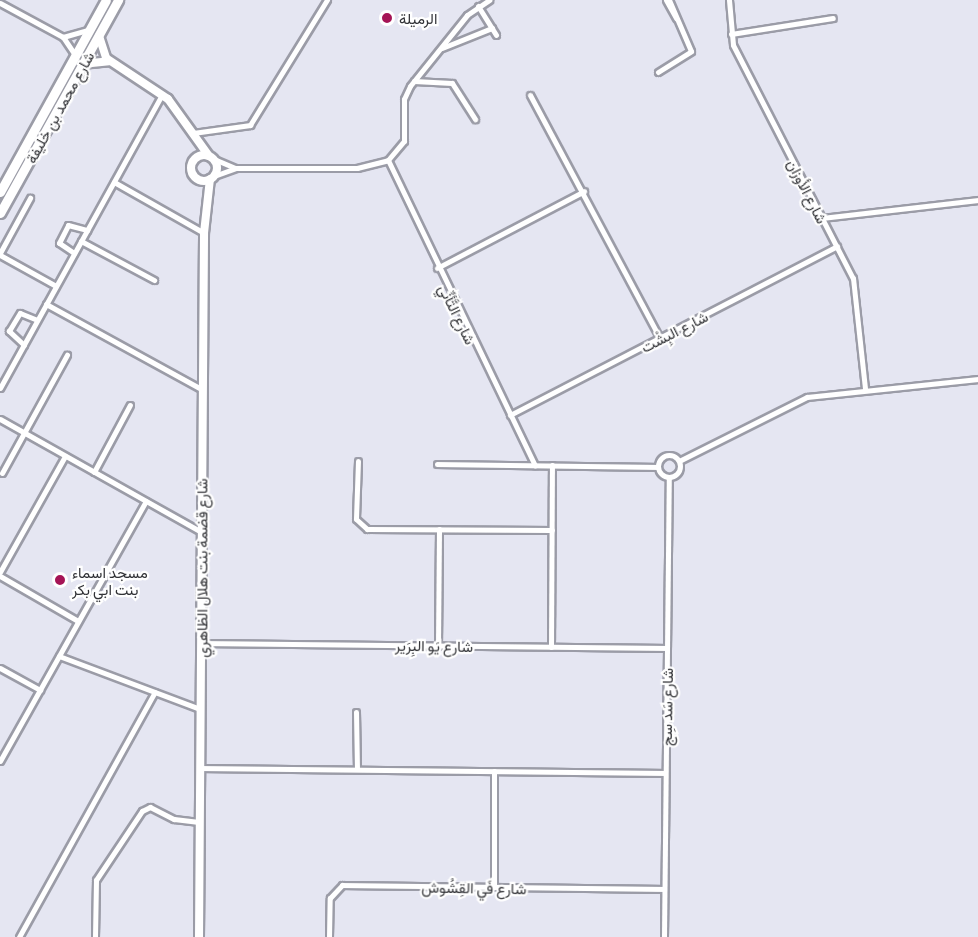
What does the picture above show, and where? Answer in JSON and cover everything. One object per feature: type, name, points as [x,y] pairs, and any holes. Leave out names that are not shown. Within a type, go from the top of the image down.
[{"type":"highway","name":"شارع محمد بن خليفة","points":[[0,213],[82,64],[106,0]]},
{"type":"highway","name":"شارع محمد بن خليفة","points":[[0,192],[75,57],[118,0]]},
{"type":"street","points":[[193,134],[250,125],[327,0]]},
{"type":"street","points":[[197,178],[212,177],[236,168],[357,168],[388,160],[404,141],[404,99],[414,81],[478,6],[489,0]]},
{"type":"street","points":[[658,72],[689,55],[677,20],[667,0]]},
{"type":"street","name":"شارع الأوزان","points":[[729,0],[731,34],[855,285],[865,389]]},
{"type":"street","points":[[0,3],[63,37],[75,57]]},
{"type":"street","points":[[478,6],[496,35]]},
{"type":"street","points":[[731,34],[832,18]]},
{"type":"street","points":[[441,48],[492,28]]},
{"type":"street","points":[[63,37],[95,31],[109,61],[162,94],[212,158]]},
{"type":"street","points":[[82,64],[109,61]]},
{"type":"street","points":[[414,81],[452,83],[475,119]]},
{"type":"street","points":[[0,388],[162,94]]},
{"type":"street","points":[[530,95],[584,191],[660,338]]},
{"type":"street","name":"شارع قضمة بنت هلال الظاهري","points":[[193,134],[197,178],[205,198]]},
{"type":"street","points":[[194,160],[212,158],[236,168]]},
{"type":"street","name":"شارع قضمة بنت هلال الظاهري","points":[[199,937],[204,234],[205,198],[212,177],[212,158]]},
{"type":"street","name":"شارع التَّأنِّي","points":[[388,160],[437,268],[535,465]]},
{"type":"street","points":[[114,182],[204,234]]},
{"type":"street","points":[[437,268],[584,191]]},
{"type":"street","points":[[30,198],[0,254],[56,286]]},
{"type":"street","points":[[822,218],[978,201]]},
{"type":"street","points":[[74,253],[59,243],[64,232],[70,223],[87,230]]},
{"type":"street","points":[[81,241],[154,280]]},
{"type":"street","name":"شارع البِشْت","points":[[510,415],[837,246]]},
{"type":"street","points":[[46,304],[203,390]]},
{"type":"street","points":[[24,345],[9,331],[20,312],[38,320]]},
{"type":"street","points":[[2,473],[67,355]]},
{"type":"street","points":[[0,370],[7,375]]},
{"type":"street","points":[[679,461],[797,401],[865,389],[978,379]]},
{"type":"street","points":[[94,471],[130,405]]},
{"type":"street","points":[[0,419],[201,532]]},
{"type":"street","points":[[658,467],[668,455],[679,461]]},
{"type":"street","points":[[65,456],[0,574],[78,621]]},
{"type":"street","points":[[358,461],[355,514],[361,527],[552,530]]},
{"type":"street","points":[[437,464],[658,467],[669,477],[679,472],[679,461]]},
{"type":"street","points":[[551,647],[552,465]]},
{"type":"street","name":"شارع سَد سِج","points":[[664,937],[669,477]]},
{"type":"street","points":[[0,761],[146,501]]},
{"type":"street","points":[[438,645],[439,529]]},
{"type":"street","name":"شارع يَو البِرَير","points":[[201,643],[667,648]]},
{"type":"street","points":[[59,656],[200,709]]},
{"type":"street","points":[[0,676],[2,669],[40,690]]},
{"type":"street","points":[[19,937],[155,692]]},
{"type":"street","points":[[356,712],[357,770]]},
{"type":"street","points":[[200,768],[665,773]]},
{"type":"street","points":[[494,771],[494,887]]},
{"type":"street","points":[[95,937],[96,880],[142,811],[150,807],[174,819],[199,822]]},
{"type":"street","name":"شارع فَي القِشُوش","points":[[329,937],[330,898],[337,886],[664,889]]},
{"type":"place","name":"الرميلة","points":[[387,18]]},
{"type":"place","name":"مسجد اسماء بنت ابي بكر","points":[[60,580]]}]
